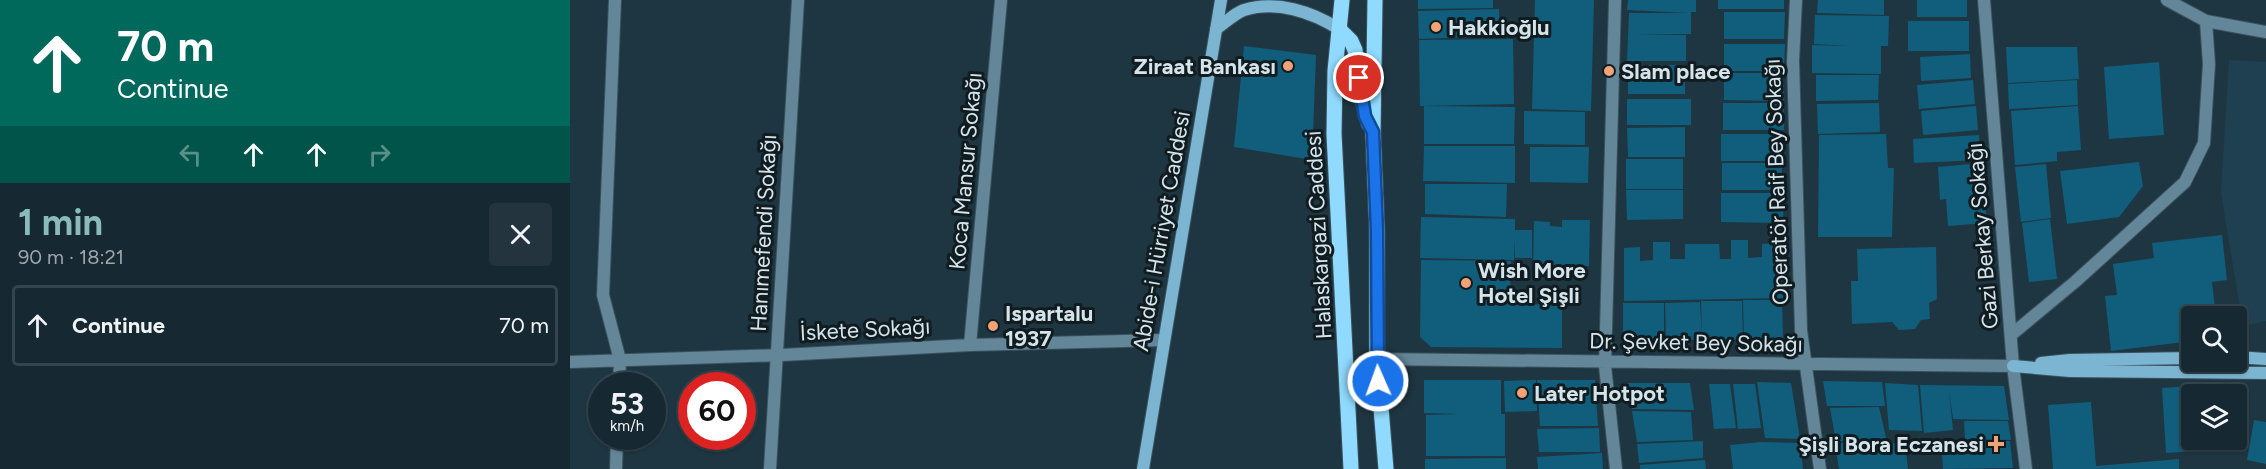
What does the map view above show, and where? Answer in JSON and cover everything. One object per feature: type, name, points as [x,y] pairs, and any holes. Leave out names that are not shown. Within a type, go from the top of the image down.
[{"type":"main road","name":"Abide-i Hürriyet Caddesi","points":[[1143,469],[1221,0]]},
{"type":"main road","name":"Halaskargazi Caddesi","points":[[1342,0],[1335,71],[1334,134],[1350,469]]},
{"type":"main road","points":[[1376,0],[1373,132],[1377,231],[1377,359],[1386,469]]},
{"type":"main road","points":[[1216,28],[1243,10],[1262,6],[1289,7],[1320,18],[1339,29],[1351,41],[1355,50],[1365,116],[1373,132]]},
{"type":"main road","name":"Dr. Şevket Bey Sokağı","points":[[2013,366],[2070,360],[2181,358]]},
{"type":"main road","points":[[2247,358],[2266,359]]},
{"type":"main road","name":"Dr. Şevket Bey Sokağı","points":[[2013,366],[2070,371],[2266,373]]},
{"type":"street","points":[[615,0],[603,295],[620,360],[620,372]]},
{"type":"street","name":"Hanımefendi Sokağı","points":[[770,469],[798,0]]},
{"type":"street","name":"Koca Mansur Sokağı","points":[[970,345],[1001,0]]},
{"type":"street","points":[[1615,0],[1605,363],[1616,469]]},
{"type":"street","name":"Operatör Raif Bey Sokağı","points":[[1796,0],[1793,61],[1801,330],[1820,469]]},
{"type":"street","name":"Gazi Berkay Sokağı","points":[[1984,0],[2013,366],[2026,469]]},
{"type":"street","points":[[2167,0],[2206,21],[2266,32]]},
{"type":"street","points":[[2011,335],[2076,281],[2185,182],[2204,142],[2209,64],[2206,21]]},
{"type":"street","name":"İskete Sokağı","points":[[570,362],[970,345],[1163,340]]},
{"type":"street","name":"Dr. Şevket Bey Sokağı","points":[[1377,359],[2013,366]]},
{"type":"street","points":[[616,469],[617,450]]},
{"type":"shaded area","points":[[2229,60],[2266,62],[2266,321],[2247,325],[2247,306],[2240,306],[2221,193]]},
{"type":"building","points":[[1418,0],[1493,0],[1493,8],[1418,9]]},
{"type":"building","points":[[1535,0],[1594,0],[1591,111],[1532,109]]},
{"type":"building","points":[[1628,0],[1696,0],[1696,12],[1691,12],[1691,34],[1636,34],[1686,35],[1686,61],[1627,61],[1629,13],[1688,13],[1627,10]]},
{"type":"building","points":[[1718,0],[1784,0],[1784,9],[1718,9]]},
{"type":"building","points":[[1818,0],[1884,0],[1884,15],[1817,13]]},
{"type":"building","points":[[1917,0],[1967,0],[1967,17],[1917,17]]},
{"type":"building","points":[[1499,9],[1500,36],[1419,39],[1418,11]]},
{"type":"building","points":[[1724,12],[1785,12],[1784,39],[1724,39]]},
{"type":"building","points":[[1815,15],[1889,16],[1888,46],[1881,46],[1881,74],[1812,73],[1812,45],[1850,46],[1814,44]]},
{"type":"building","points":[[1908,21],[1969,21],[1969,51],[1908,51]]},
{"type":"building","points":[[1513,39],[1514,104],[1420,106],[1419,40]]},
{"type":"building","points":[[1724,44],[1785,44],[1784,71],[1724,71]]},
{"type":"building","points":[[1244,46],[1316,55],[1312,160],[1234,147]]},
{"type":"building","points":[[2006,47],[2077,47],[2079,79],[2008,83]]},
{"type":"building","points":[[1970,54],[1971,78],[1921,81],[1920,57]]},
{"type":"building","points":[[2159,62],[2164,135],[2109,139],[2104,67]]},
{"type":"building","points":[[1628,65],[1685,65],[1685,94],[1628,94]]},
{"type":"building","points":[[1724,73],[1784,73],[1784,101],[1724,100]]},
{"type":"building","points":[[1816,75],[1879,75],[1878,100],[1816,101]]},
{"type":"building","points":[[1973,80],[1975,104],[1919,109],[1917,85]]},
{"type":"building","points":[[2077,80],[2078,105],[2009,109],[2008,84]]},
{"type":"building","points":[[1627,99],[1691,99],[1691,125],[1627,125]]},
{"type":"building","points":[[1723,103],[1784,103],[1784,130],[1723,130]]},
{"type":"building","points":[[1879,103],[1880,132],[1818,134],[1817,104]]},
{"type":"building","points":[[1424,106],[1515,107],[1514,144],[1424,144]]},
{"type":"building","points":[[1976,106],[1978,130],[1923,135],[1921,111]]},
{"type":"building","points":[[2078,106],[2081,150],[2057,152],[2057,161],[2015,165],[2011,111]]},
{"type":"building","points":[[1524,111],[1585,112],[1585,145],[1524,144]]},
{"type":"building","points":[[1685,127],[1685,157],[1628,157],[1627,128]]},
{"type":"building","points":[[1721,134],[1782,134],[1782,161],[1721,161]]},
{"type":"building","points":[[1886,134],[1888,168],[1894,168],[1892,237],[1818,237],[1819,135]]},
{"type":"building","points":[[1979,135],[1980,160],[1914,163],[1913,139]]},
{"type":"building","points":[[1424,146],[1515,146],[1515,183],[1423,181]]},
{"type":"building","points":[[1530,147],[1589,147],[1588,183],[1530,182]]},
{"type":"building","points":[[1626,159],[1683,159],[1683,189],[1626,189]]},
{"type":"building","points":[[2139,162],[2143,186],[2119,217],[2067,224],[2060,171]]},
{"type":"building","points":[[1722,163],[1782,163],[1782,190],[1722,190]]},
{"type":"building","points":[[1982,163],[1987,223],[1948,226],[1946,199],[1940,200],[1938,167]]},
{"type":"building","points":[[2046,164],[2051,218],[2021,222],[2015,167]]},
{"type":"building","points":[[1425,184],[1507,184],[1506,217],[1425,214]]},
{"type":"building","points":[[1626,190],[1683,190],[1683,219],[1627,220]]},
{"type":"building","points":[[1721,193],[1784,193],[1783,223],[1721,222]]},
{"type":"building","points":[[1421,217],[1515,219],[1515,230],[1532,230],[1532,258],[1515,258],[1515,238],[1514,260],[1420,258]]},
{"type":"building","points":[[2050,219],[2057,279],[2029,282],[2022,223]]},
{"type":"building","points":[[1562,220],[1590,220],[1589,266],[1533,265],[1534,221],[1550,222],[1550,226],[1562,227]]},
{"type":"building","points":[[2222,235],[2227,280],[2212,282],[2215,306],[2181,306],[2181,342],[2111,351],[2105,296],[2117,295],[2113,264],[2154,258],[2152,243]]},
{"type":"building","points":[[1731,240],[1748,240],[1748,258],[1762,257],[1762,244],[1782,243],[1783,298],[1624,301],[1624,248],[1640,247],[1640,261],[1653,260],[1653,242],[1670,242],[1670,259],[1685,259],[1685,244],[1719,244],[1720,259],[1731,259]]},
{"type":"building","points":[[1936,247],[1937,299],[1929,303],[1930,319],[1921,320],[1915,329],[1899,330],[1892,322],[1852,324],[1851,281],[1858,281],[1857,249]]},
{"type":"building","name":"Wish More Hotel Şişli","points":[[1421,260],[1511,261],[1510,304],[1562,305],[1562,348],[1431,347],[1420,337]]},
{"type":"building","points":[[1743,300],[1782,300],[1783,339],[1744,340]]},
{"type":"building","points":[[1701,301],[1742,301],[1743,340],[1666,340],[1665,303],[1700,302],[1702,334]]},
{"type":"building","points":[[1623,303],[1664,303],[1664,340],[1623,340]]},
{"type":"building","points":[[1424,380],[1501,380],[1501,414],[1505,414],[1505,456],[1426,456],[1426,415],[1458,414],[1424,413]]},
{"type":"building","points":[[1536,380],[1537,411],[1505,412],[1504,381]]},
{"type":"building","points":[[1537,380],[1595,380],[1598,426],[1540,426]]},
{"type":"building","points":[[1823,381],[1882,382],[1885,406],[1827,406]]},
{"type":"building","points":[[1757,382],[1791,383],[1800,439],[1765,438]]},
{"type":"building","points":[[1628,383],[1690,383],[1694,410],[1632,409]]},
{"type":"building","points":[[1885,383],[1918,385],[1922,431],[1889,430]]},
{"type":"building","points":[[1709,384],[1730,384],[1736,428],[1714,429]]},
{"type":"building","points":[[1733,384],[1755,384],[1761,428],[1738,429]]},
{"type":"building","points":[[1920,385],[2004,386],[2009,420],[1953,419],[1949,390],[1953,430],[1924,433]]},
{"type":"building","points":[[2181,387],[2181,450],[2211,450],[2166,453],[2162,388]]},
{"type":"building","points":[[2091,402],[2096,466],[2179,459],[2179,469],[2053,469],[2048,405]]},
{"type":"building","points":[[1879,407],[1887,442],[1836,441],[1830,408]]},
{"type":"building","points":[[1632,411],[1691,412],[1693,440],[1637,442]]},
{"type":"building","points":[[2254,420],[2266,422],[2266,464],[2247,460]]},
{"type":"building","points":[[1964,421],[2008,421],[2011,440],[1965,439]]},
{"type":"building","points":[[1599,428],[1600,452],[1539,452],[1537,429]]},
{"type":"building","points":[[1941,440],[2010,441],[2013,468],[1943,469]]},
{"type":"building","points":[[1703,441],[1703,458],[1639,463],[1637,444]]},
{"type":"building","points":[[1761,442],[1800,443],[1803,469],[1733,469],[1730,445]]},
{"type":"building","points":[[1835,443],[1905,443],[1908,469],[1839,469]]},
{"type":"building","points":[[1602,453],[1603,469],[1538,469],[1537,457]]},
{"type":"building","points":[[1506,458],[1506,469],[1425,469],[1425,459]]},
{"type":"building","points":[[1705,460],[1706,469],[1640,469],[1640,465]]},
{"type":"place","name":"Hakkioğlu","points":[[1436,27]]},
{"type":"place","name":"Ziraat Bankası","points":[[1288,66]]},
{"type":"place","name":"Slam place","points":[[1609,71]]},
{"type":"place","name":"Wish More Hotel Şişli","points":[[1466,283]]},
{"type":"place","name":"Ispartalu 1937","points":[[993,326]]},
{"type":"place","name":"Later Hotpot","points":[[1522,393]]},
{"type":"place","name":"Şişli Bora Eczanesi","points":[[1996,444]]},
{"type":"route","points":[[1359,78],[1365,116],[1373,132],[1377,231],[1378,381]]}]
